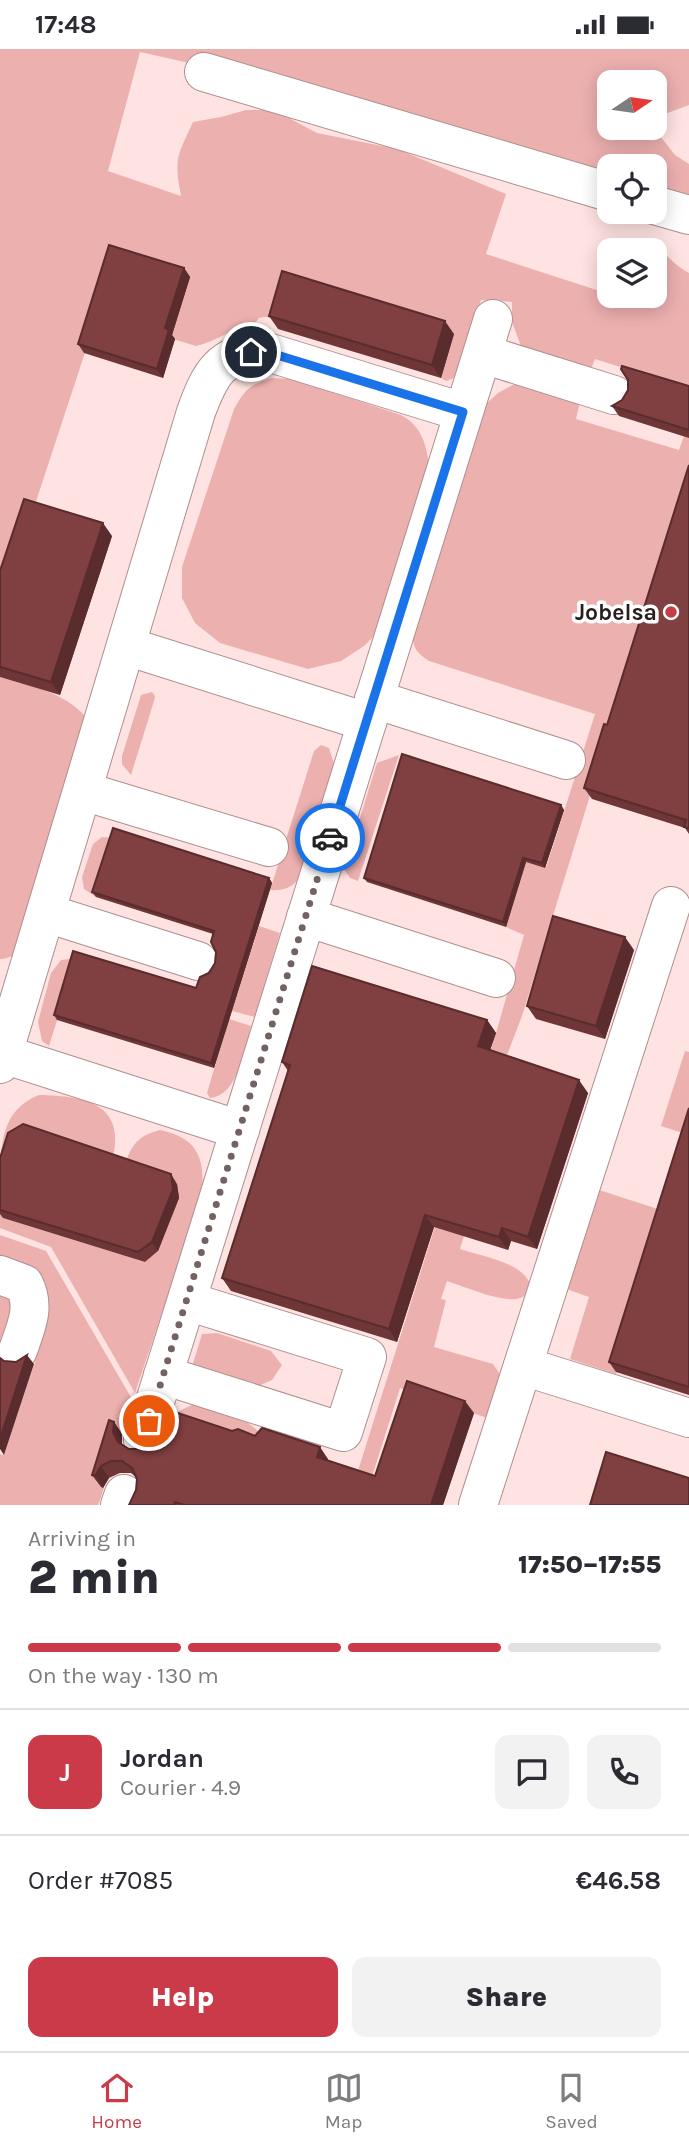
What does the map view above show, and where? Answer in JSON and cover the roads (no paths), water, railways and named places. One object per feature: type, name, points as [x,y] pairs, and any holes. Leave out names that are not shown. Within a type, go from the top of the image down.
[{"type":"lane","points":[[204,72],[597,188]]},
{"type":"lane","points":[[667,209],[689,215]]},
{"type":"lane","points":[[142,1440],[488,337],[614,395]]},
{"type":"lane","points":[[240,1130],[1,1059],[13,974],[46,913],[196,412],[214,372],[230,359],[264,351],[463,412]]},
{"type":"lane","points":[[126,646],[566,760]]},
{"type":"lane","points":[[83,790],[269,847]]},
{"type":"lane","points":[[478,1505],[671,906]]},
{"type":"lane","points":[[46,913],[198,961]]},
{"type":"lane","points":[[306,917],[496,978]]},
{"type":"lane","points":[[0,1275],[24,1285],[29,1294],[29,1318],[18,1350]]},
{"type":"lane","points":[[163,1375],[342,1432],[367,1357],[187,1301]]},
{"type":"lane","points":[[523,1366],[689,1418]]},
{"type":"place","name":"Jobelsa","points":[[671,612]]}]
